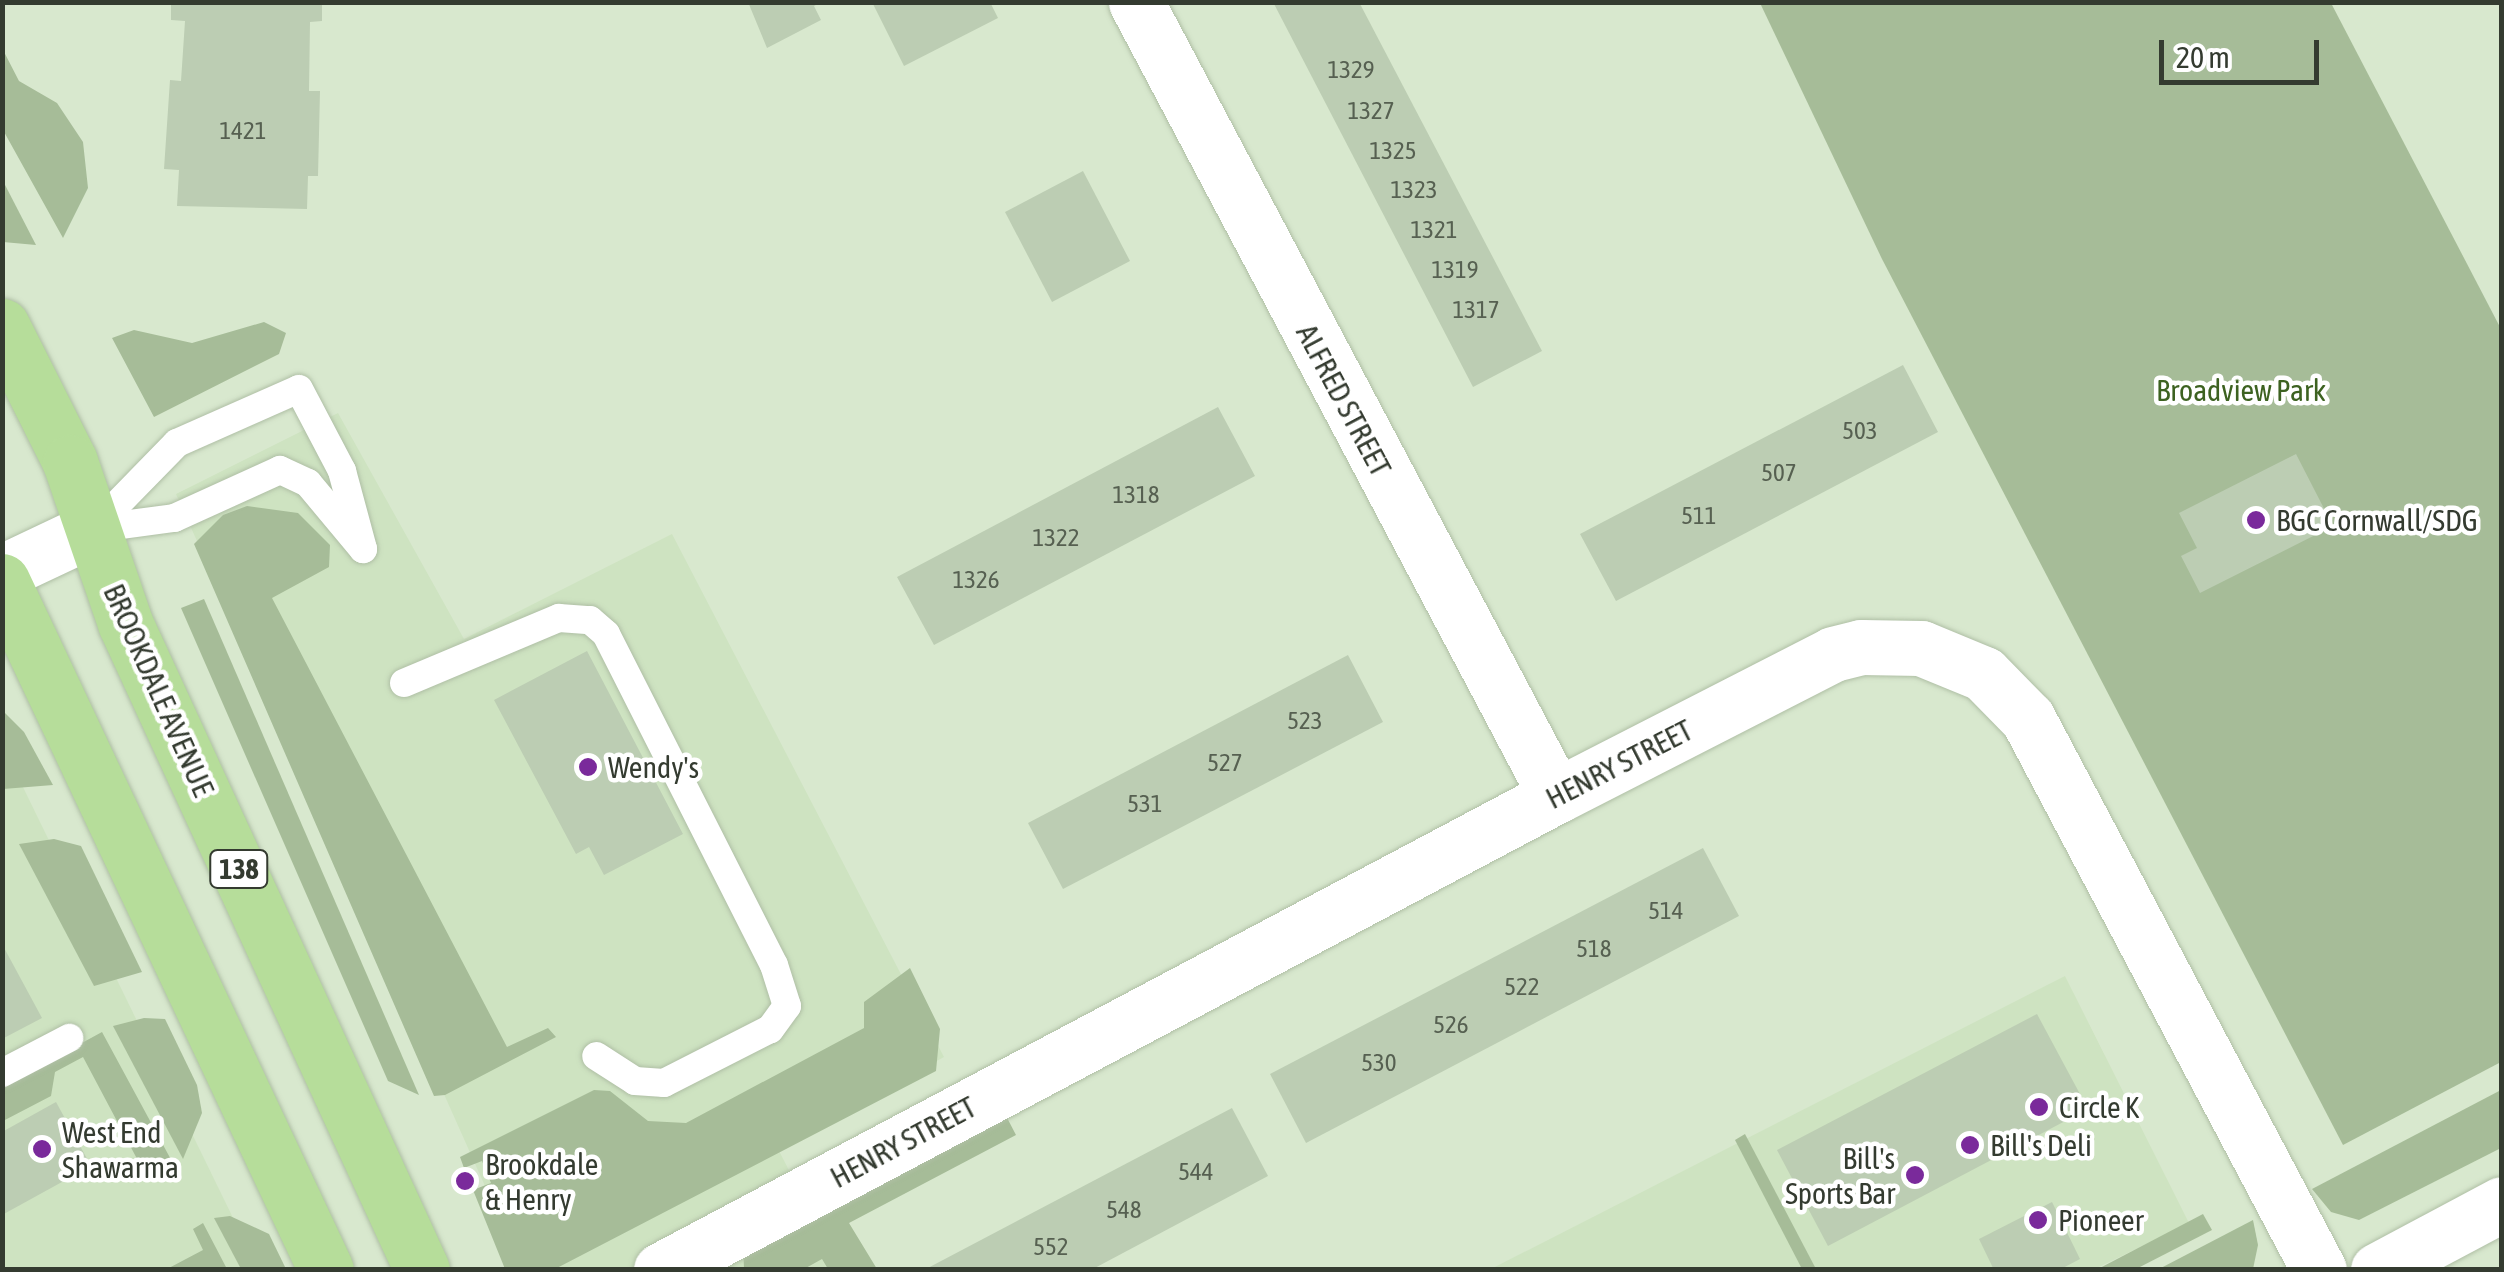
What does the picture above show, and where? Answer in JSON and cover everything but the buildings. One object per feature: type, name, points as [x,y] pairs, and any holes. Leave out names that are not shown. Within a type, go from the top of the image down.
[{"type":"main road","name":"BROOKDALE AVENUE","points":[[2,326],[70,462],[125,623],[422,1270]]},
{"type":"main road","points":[[2,581],[326,1270]]},
{"type":"street","name":"ALFRED STREET","points":[[1136,2],[1556,796]]},
{"type":"street","points":[[2,572],[93,528]]},
{"type":"street","name":"HENRY STREET","points":[[661,1270],[1556,796],[1833,654],[1861,647],[1921,648],[1984,674],[2035,730],[2320,1270]]},
{"type":"street","points":[[2378,1270],[2502,1204]]},
{"type":"lane","points":[[299,389],[342,472],[363,549],[308,483],[280,470],[174,518],[93,528],[177,443],[299,389]]},
{"type":"lane","points":[[404,684],[559,618],[590,620],[614,651],[774,965],[787,1006],[770,1029],[664,1083],[635,1080],[596,1056]]},
{"type":"lane","points":[[2,1073],[69,1038]]},
{"type":"shaded area","points":[[338,413],[464,639],[672,534],[944,1057],[778,1149],[840,1269],[522,1269],[176,494]]},
{"type":"shaded area","points":[[2,759],[21,783],[258,1269],[3,1269]]},
{"type":"shaded area","points":[[2065,976],[2189,1223],[2095,1269],[1489,1270]]},
{"type":"green space","name":"Broadview Park","points":[[1760,3],[2331,3],[2501,329],[2501,1062],[2343,1145],[1882,259]]},
{"type":"green space","points":[[2,48],[19,81],[57,103],[83,142],[88,188],[63,238],[3,130]]},
{"type":"green space","points":[[3,181],[36,245],[3,242]]},
{"type":"green space","points":[[264,322],[286,333],[279,354],[154,417],[112,338],[134,330],[192,343]]},
{"type":"green space","points":[[247,506],[298,513],[330,545],[329,567],[272,598],[507,1047],[548,1028],[556,1037],[445,1095],[434,1096],[194,544],[223,515]]},
{"type":"green space","points":[[204,599],[419,1095],[388,1081],[181,608]]},
{"type":"green space","points":[[3,711],[24,732],[53,785],[3,789]]},
{"type":"green space","points":[[54,839],[81,846],[142,972],[94,986],[19,844]]},
{"type":"green space","points":[[910,968],[940,1029],[936,1071],[555,1269],[505,1269],[473,1190],[491,1183],[482,1161],[464,1168],[460,1157],[594,1090],[610,1091],[648,1121],[686,1123],[864,1028],[864,1002]]},
{"type":"green space","points":[[144,1018],[165,1019],[197,1085],[202,1113],[183,1159],[113,1026]]},
{"type":"green space","points":[[102,1032],[175,1167],[159,1178],[144,1172],[83,1057],[55,1072],[51,1096],[3,1121],[3,1086]]},
{"type":"green space","points":[[2501,1090],[2501,1148],[2359,1220],[2331,1212],[2312,1189]]},
{"type":"green space","points":[[1004,1112],[1016,1135],[849,1223],[877,1269],[828,1269],[822,1259],[804,1269],[744,1269],[743,1242]]},
{"type":"green space","points":[[1745,1134],[1816,1269],[1802,1269],[1735,1140]]},
{"type":"green space","points":[[2203,1214],[2212,1230],[2136,1269],[2098,1269]]},
{"type":"green space","points":[[230,1216],[269,1234],[286,1269],[241,1269],[214,1218]]},
{"type":"green space","points":[[2253,1220],[2258,1245],[2253,1269],[2159,1269]]},
{"type":"green space","points":[[203,1223],[227,1269],[167,1269],[203,1250],[193,1229]]},
{"type":"place","name":"BGC Cornwall/SDG","points":[[2256,520]]},
{"type":"place","name":"Wendy's","points":[[588,767]]},
{"type":"place","name":"Circle K","points":[[2039,1107]]},
{"type":"place","name":"Bill's Deli","points":[[1970,1145]]},
{"type":"place","name":"West End Shawarma","points":[[42,1149]]},
{"type":"place","name":"Bill's Sports Bar","points":[[1915,1175]]},
{"type":"place","name":"Brookdale & Henry","points":[[465,1181]]},
{"type":"place","name":"Pioneer","points":[[2038,1220]]}]
